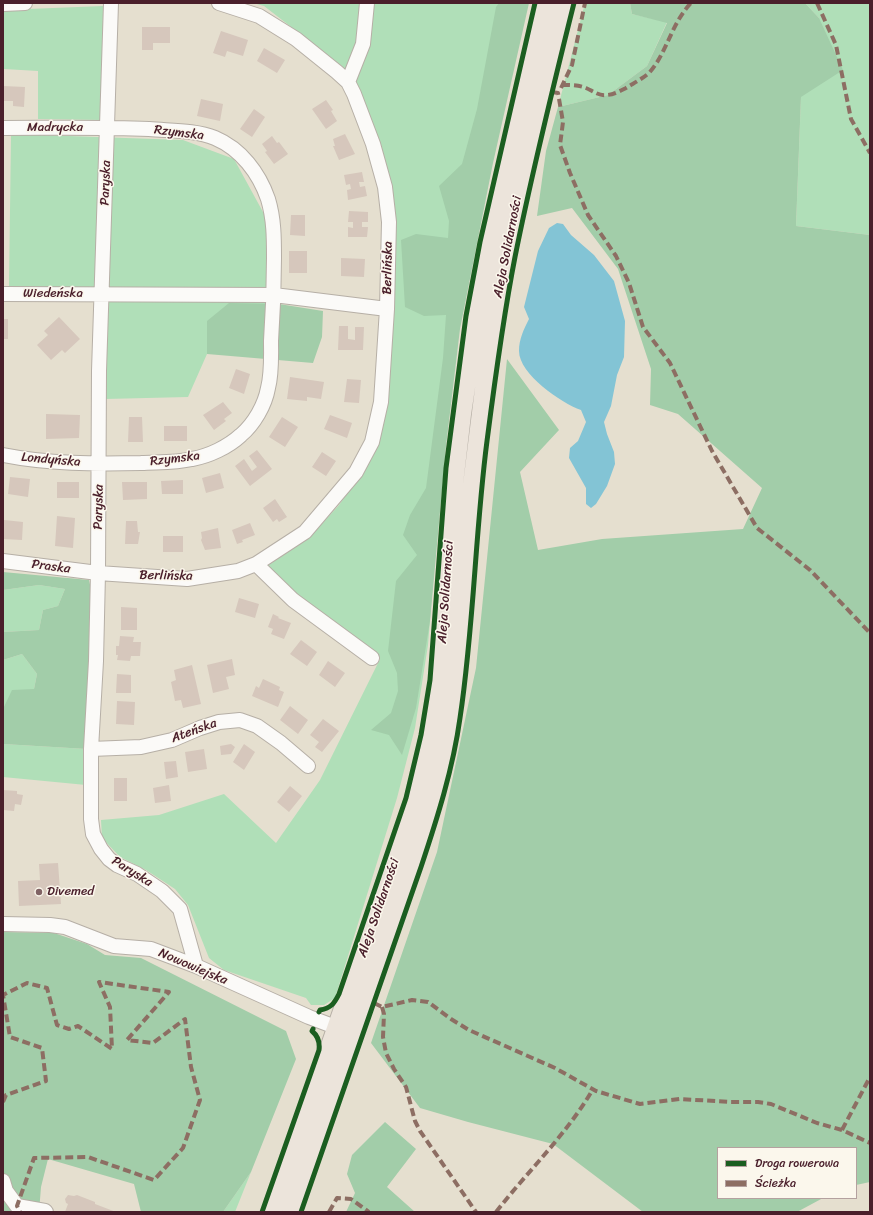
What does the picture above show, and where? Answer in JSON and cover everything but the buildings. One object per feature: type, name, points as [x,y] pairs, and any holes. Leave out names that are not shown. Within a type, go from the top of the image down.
[{"type":"main road","name":"Aleja Solidarności","points":[[272,1212],[404,831],[417,789],[429,737],[441,654],[454,484],[470,355],[480,295],[501,190],[545,3]]},
{"type":"main road","name":"Aleja Solidarności","points":[[291,1212],[421,836],[434,793],[446,740],[457,671],[472,485],[488,357],[507,246],[528,149],[563,3]]},
{"type":"street","points":[[3,4],[25,3]]},
{"type":"street","name":"Paryska","points":[[111,3],[99,371],[98,573],[96,661],[91,749],[90,819],[93,834],[101,849],[109,859],[117,865],[137,874],[162,891],[180,909],[196,966]]},
{"type":"street","name":"Berlińska","points":[[98,573],[187,579],[230,572],[256,564],[305,532],[356,472],[372,442],[382,402],[387,309],[389,222],[385,187],[373,144],[354,94],[348,82],[296,39],[259,16],[219,3]]},
{"type":"street","points":[[348,82],[363,44],[367,3]]},
{"type":"street","name":"Madrycka","points":[[3,128],[107,127]]},
{"type":"street","name":"Rzymska","points":[[99,464],[172,462],[192,459],[219,450],[241,436],[252,423],[263,404],[269,387],[274,295],[274,222],[263,187],[247,161],[232,147],[215,138],[188,131],[107,127]]},
{"type":"street","name":"Wiedeńska","points":[[3,294],[102,294]]},
{"type":"street","points":[[102,294],[274,295],[387,309]]},
{"type":"street","name":"Londyńska","points":[[3,454],[22,459],[99,464]]},
{"type":"street","name":"Praska","points":[[3,561],[98,573]]},
{"type":"street","points":[[256,564],[293,600],[372,658]]},
{"type":"street","name":"Ateńska","points":[[91,749],[148,745],[172,740],[219,722],[240,720],[257,726],[281,743],[308,766]]},
{"type":"street","name":"Nowowiejska","points":[[3,924],[65,927],[114,946],[151,949],[196,966],[353,1034]]},
{"type":"street","points":[[3,1181],[6,1191],[17,1206],[46,1212]]},
{"type":"green space","points":[[253,3],[517,3],[456,299],[428,645],[415,728],[397,798],[335,998],[324,1005],[311,1005],[306,998],[224,970],[209,958],[188,905],[175,889],[146,870],[120,857],[102,838],[101,820],[159,815],[224,794],[276,843],[320,780],[380,659],[264,568],[309,538],[339,505],[368,464],[384,421],[392,312],[395,221],[359,89],[343,67],[264,6]]},
{"type":"green space","points":[[499,3],[529,3],[493,163],[460,329],[446,446],[430,621],[416,708],[402,755],[389,735],[371,730],[391,713],[398,691],[397,673],[388,651],[396,581],[417,555],[403,535],[410,515],[426,488],[443,358],[446,315],[424,316],[405,307],[401,240],[416,234],[448,238],[449,221],[439,186],[462,164],[477,109],[496,7]]},
{"type":"green space","points":[[585,3],[630,3],[632,14],[667,22],[647,66],[608,95],[558,107]]},
{"type":"green space","points":[[630,3],[805,3],[819,18],[843,70],[801,97],[796,226],[870,235],[870,1182],[857,1185],[857,1147],[717,1147],[717,1199],[821,1199],[797,1212],[643,1212],[553,1144],[420,1108],[371,1043],[437,852],[476,668],[507,359],[559,430],[520,472],[538,550],[602,539],[743,529],[762,488],[678,414],[650,405],[651,369],[618,269],[572,208],[537,216],[546,151],[558,107],[608,95],[647,66],[667,23],[632,14]]},
{"type":"green space","points":[[805,3],[870,3],[870,235],[796,226],[801,97],[819,18]]},
{"type":"green space","points":[[103,6],[102,120],[38,119],[38,71],[4,69],[3,10]]},
{"type":"green space","points":[[11,134],[183,140],[234,159],[269,223],[268,304],[207,339],[207,354],[188,397],[105,399],[109,289],[9,287]]},
{"type":"green space","points":[[229,303],[279,304],[323,311],[322,337],[313,363],[207,354],[207,321]]},
{"type":"green space","points":[[3,572],[89,580],[91,589],[87,749],[3,744],[3,709],[12,690],[34,689],[37,674],[22,654],[3,660],[3,632],[39,630],[43,610],[58,606],[65,589],[39,585],[3,590]]},
{"type":"green space","points":[[39,585],[65,589],[58,606],[43,610],[39,630],[3,632],[3,590]]},
{"type":"green space","points":[[22,654],[37,674],[34,689],[3,709],[3,660]]},
{"type":"green space","points":[[3,744],[87,749],[86,785],[3,777]]},
{"type":"green space","points":[[3,932],[54,933],[87,944],[105,955],[141,958],[286,1031],[296,1059],[251,1172],[223,1212],[141,1212],[134,1184],[48,1159],[41,1187],[39,1212],[3,1212]]},
{"type":"green space","points":[[385,1122],[416,1149],[387,1187],[415,1212],[346,1212],[355,1193],[347,1174],[352,1155]]},
{"type":"green space","points":[[251,1172],[235,1212],[223,1212]]},
{"type":"water","points":[[557,223],[563,224],[571,235],[594,255],[614,281],[625,321],[624,357],[617,375],[611,406],[604,422],[614,452],[615,464],[607,486],[596,504],[591,508],[586,504],[586,488],[569,458],[570,448],[578,441],[586,422],[581,410],[563,401],[533,378],[521,360],[519,351],[521,338],[529,319],[524,307],[538,251],[549,228]]},
{"type":"marked path","points":[[561,88],[572,65],[585,3]]},
{"type":"marked path","points":[[562,85],[580,86],[598,94],[609,95],[614,94],[641,79],[649,73],[655,65],[684,11],[691,3]]},
{"type":"marked path","points":[[817,3],[836,45],[851,119],[870,153]]},
{"type":"marked path","points":[[552,92],[558,93],[563,122],[560,145],[588,215],[616,256],[629,283],[643,327],[670,363],[712,451],[757,528],[810,570],[870,633]]},
{"type":"marked path","points":[[3,1102],[6,1095],[46,1081],[42,1048],[10,1037],[3,995],[27,983],[47,988],[57,1025],[69,1029],[78,1026],[112,1049],[110,1007],[99,982],[169,992],[127,1040],[153,1043],[185,1019],[191,1067],[200,1100],[183,1148],[154,1180],[88,1157],[34,1158],[17,1206],[20,1212]]},
{"type":"marked path","points":[[374,1003],[382,1007],[412,1000],[428,1002],[469,1030],[555,1068],[596,1091],[640,1104],[680,1099],[758,1102],[771,1104],[817,1123],[842,1130],[870,1143]]},
{"type":"marked path","points":[[382,1007],[384,1014],[383,1037],[386,1053],[394,1069],[406,1087],[415,1121],[420,1131],[476,1212]]},
{"type":"marked path","points":[[842,1130],[870,1077]]},
{"type":"marked path","points":[[496,1212],[559,1137],[583,1106],[593,1089]]},
{"type":"marked path","points":[[329,1212],[337,1198],[351,1199],[369,1212]]},
{"type":"cycle path","points":[[319,1012],[320,1010],[332,1005],[339,994],[406,798],[421,735],[430,680],[446,468],[466,316],[480,242],[535,3]]},
{"type":"cycle path","points":[[301,1212],[421,867],[439,812],[449,775],[457,737],[465,683],[483,476],[503,326],[528,193],[574,3]]},
{"type":"cycle path","points":[[262,1212],[319,1050],[318,1039],[312,1031],[313,1029]]},
{"type":"place","name":"Divemed","points":[[39,892]]}]
